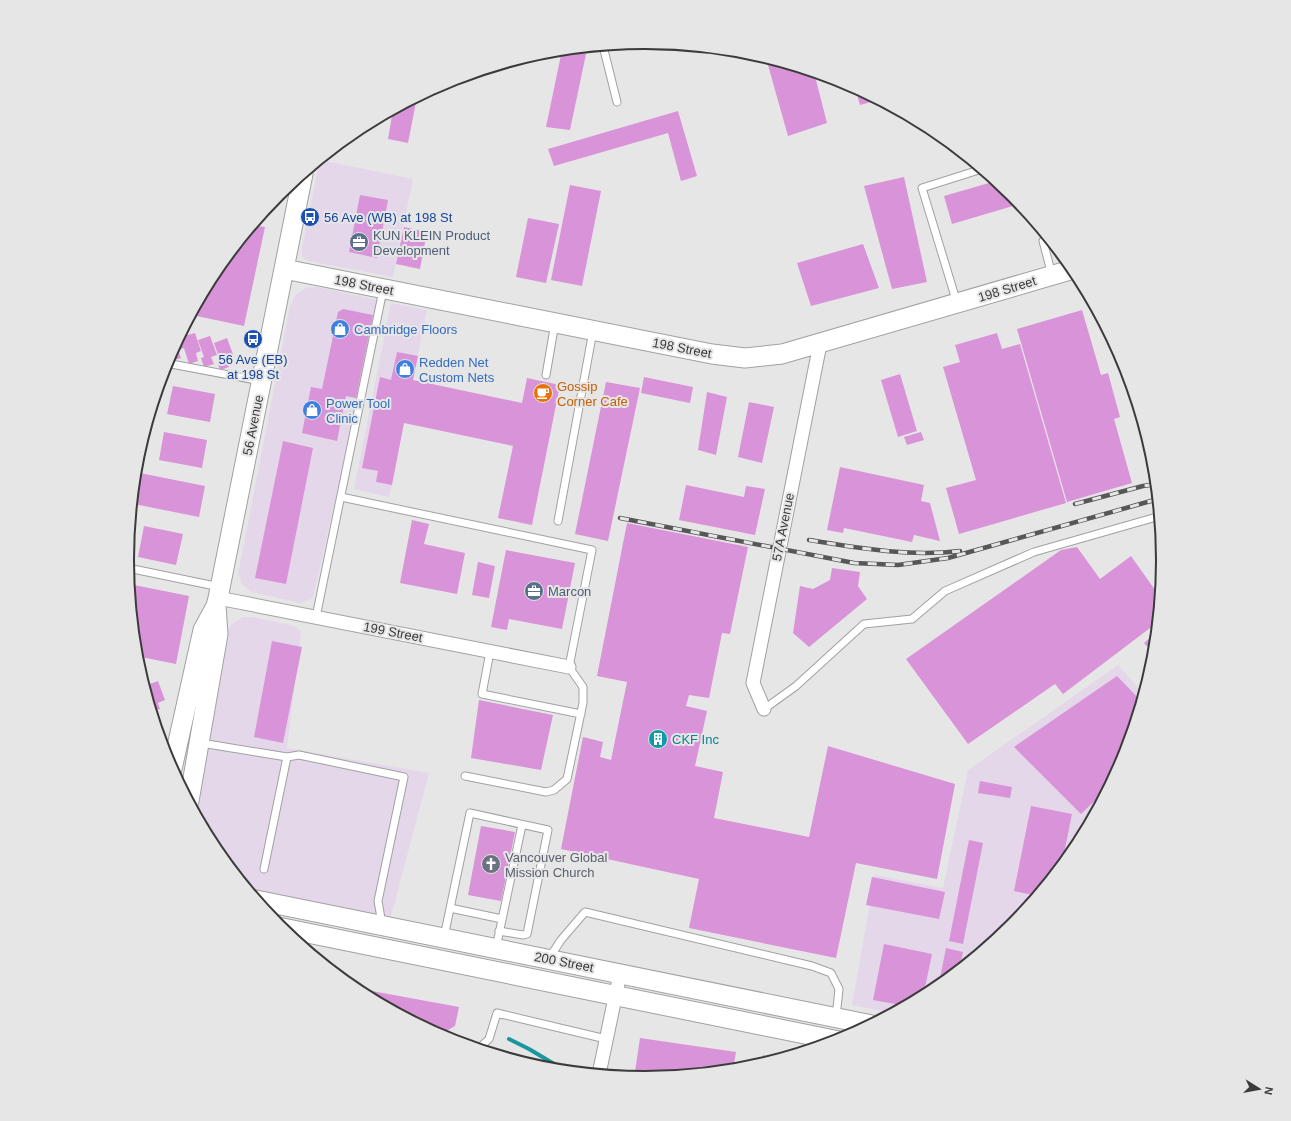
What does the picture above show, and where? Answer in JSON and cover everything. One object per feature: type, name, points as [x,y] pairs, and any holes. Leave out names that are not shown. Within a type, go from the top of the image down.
[{"type":"main road","name":"56 Avenue","points":[[190,793],[218,634],[218,597],[301,182]]},
{"type":"main road","name":"198 Street","points":[[284,269],[712,354],[745,358],[782,354],[820,344],[1067,271]]},
{"type":"main road","name":"56 Avenue","points":[[174,759],[203,630],[218,597]]},
{"type":"main road","points":[[181,728],[192,733],[199,746]]},
{"type":"main road","name":"200 Street","points":[[265,902],[444,939],[497,940],[549,959],[863,1023]]},
{"type":"main road","name":"200 Street","points":[[292,930],[827,1039]]},
{"type":"street","name":"57A Avenue","points":[[764,709],[753,684],[820,344]]},
{"type":"street","name":"199 Street","points":[[218,597],[569,667]]},
{"type":"street","points":[[600,1070],[620,974]]},
{"type":"lane","points":[[604,51],[617,102]]},
{"type":"lane","points":[[957,304],[922,188],[976,171]]},
{"type":"lane","points":[[1044,241],[1043,241],[1053,276]]},
{"type":"lane","points":[[316,617],[383,288]]},
{"type":"lane","points":[[546,375],[555,323]]},
{"type":"lane","points":[[558,521],[593,331]]},
{"type":"lane","points":[[173,364],[261,381]]},
{"type":"lane","points":[[341,497],[592,550],[569,667],[583,687],[583,703],[567,779],[554,790],[546,792],[465,776]]},
{"type":"lane","points":[[764,709],[796,686],[864,624],[912,619],[945,591],[1034,552],[1155,517]]},
{"type":"lane","points":[[134,570],[218,597]]},
{"type":"lane","points":[[490,652],[482,694],[581,714]]},
{"type":"lane","points":[[199,746],[287,757],[299,755],[404,777],[378,900],[383,926]]},
{"type":"lane","points":[[264,869],[287,757]]},
{"type":"lane","points":[[444,939],[470,813],[548,830],[527,934],[497,940],[522,825]]},
{"type":"lane","points":[[450,908],[502,919]]},
{"type":"lane","points":[[549,959],[561,940],[585,912],[812,966],[831,973],[839,989],[836,1018]]},
{"type":"lane","points":[[482,1045],[489,1039],[497,1013],[606,1039]]},
{"type":"shaded area","points":[[326,161],[413,179],[393,277],[308,261],[303,258],[301,252],[318,168]]},
{"type":"shaded area","points":[[308,287],[317,287],[377,300],[347,448],[313,598],[301,603],[251,592],[242,584],[238,574],[290,306],[296,294]]},
{"type":"shaded area","points":[[391,303],[427,310],[389,497],[354,489]]},
{"type":"shaded area","points":[[243,617],[251,617],[295,626],[301,632],[287,748],[429,773],[390,920],[256,892],[220,845],[195,802],[225,636],[231,625]]},
{"type":"shaded area","points":[[1118,665],[1141,690],[1130,725],[1104,787],[1071,845],[1030,898],[983,945],[930,986],[886,1012],[852,1005],[875,875],[943,888],[968,770]]},
{"type":"building","points":[[579,53],[586,54],[570,130],[546,127],[561,56]]},
{"type":"building","points":[[768,64],[816,78],[827,123],[788,136]]},
{"type":"building","points":[[857,95],[872,102],[860,105]]},
{"type":"building","points":[[416,104],[408,143],[388,139],[392,117]]},
{"type":"building","points":[[678,111],[697,176],[681,181],[668,133],[554,166],[548,149]]},
{"type":"building","points":[[904,177],[927,282],[892,289],[864,186]]},
{"type":"building","points":[[990,183],[1014,206],[952,224],[944,196]]},
{"type":"building","points":[[570,185],[601,191],[582,286],[551,280]]},
{"type":"building","points":[[360,195],[388,200],[377,258],[349,252]]},
{"type":"building","points":[[528,218],[559,224],[546,283],[516,277]]},
{"type":"building","points":[[259,226],[265,227],[244,326],[197,316],[220,276],[240,249]]},
{"type":"building","points":[[404,227],[427,232],[420,269],[396,264]]},
{"type":"building","points":[[863,244],[879,288],[811,306],[797,263]]},
{"type":"building","points":[[343,309],[373,315],[356,398],[346,396],[337,441],[302,433],[311,387],[322,389],[338,312]]},
{"type":"building","points":[[1082,310],[1101,375],[1108,373],[1120,417],[1114,419],[1132,483],[1067,502],[1017,329]]},
{"type":"building","points":[[195,333],[201,351],[196,353],[198,361],[189,364],[184,348],[180,349],[186,335]]},
{"type":"building","points":[[997,333],[1002,349],[1020,344],[1066,503],[959,534],[946,488],[976,480],[943,367],[960,362],[955,345]]},
{"type":"building","points":[[210,336],[217,355],[211,357],[214,364],[204,367],[201,358],[204,357],[198,340]]},
{"type":"building","points":[[227,338],[234,357],[227,360],[229,367],[220,370],[217,361],[220,360],[214,343]]},
{"type":"building","points":[[179,352],[181,358],[175,360]]},
{"type":"building","points":[[397,352],[418,356],[413,380],[522,403],[527,378],[560,385],[532,525],[498,518],[513,446],[404,423],[392,485],[376,482],[378,471],[362,468],[380,377],[391,380]]},
{"type":"building","points":[[900,374],[917,431],[898,437],[881,380]]},
{"type":"building","points":[[644,377],[693,387],[690,403],[641,393]]},
{"type":"building","points":[[606,382],[640,388],[608,541],[575,534]]},
{"type":"building","points":[[173,386],[215,394],[210,422],[167,414]]},
{"type":"building","points":[[707,392],[727,397],[716,455],[698,450]]},
{"type":"building","points":[[749,402],[774,407],[762,463],[738,457]]},
{"type":"building","points":[[164,432],[207,440],[202,468],[159,460]]},
{"type":"building","points":[[921,432],[924,440],[907,445],[904,437]]},
{"type":"building","points":[[283,441],[313,448],[286,584],[255,578]]},
{"type":"building","points":[[840,467],[924,485],[921,501],[930,503],[940,541],[914,535],[912,542],[844,528],[843,533],[827,530]]},
{"type":"building","points":[[142,473],[205,486],[199,517],[137,505]]},
{"type":"building","points":[[686,485],[744,497],[746,486],[765,489],[755,535],[679,520]]},
{"type":"building","points":[[412,520],[429,524],[424,544],[465,553],[457,594],[400,583]]},
{"type":"building","name":"CKF Inc","points":[[627,523],[748,547],[730,634],[722,633],[709,698],[689,695],[686,706],[707,711],[695,766],[723,772],[714,818],[809,837],[828,746],[955,784],[937,879],[856,863],[836,958],[689,928],[699,879],[561,849],[583,737],[603,742],[600,757],[611,760],[627,682],[597,676]]},
{"type":"building","points":[[144,526],[183,534],[176,565],[138,557]]},
{"type":"building","points":[[1077,547],[1100,579],[1131,556],[1156,591],[1153,626],[1063,694],[1055,684],[968,744],[906,659],[1061,550]]},
{"type":"building","name":"Marcon","points":[[506,550],[575,563],[562,629],[509,619],[507,630],[491,627]]},
{"type":"building","points":[[478,562],[495,566],[489,598],[472,595]]},
{"type":"building","points":[[832,568],[860,572],[858,586],[867,599],[809,647],[793,633],[800,586],[813,589],[830,580]]},
{"type":"building","points":[[135,585],[189,596],[176,664],[144,658],[138,627]]},
{"type":"building","points":[[1151,637],[1149,649],[1144,643]]},
{"type":"building","points":[[272,641],[302,647],[283,743],[254,737]]},
{"type":"building","points":[[1117,676],[1138,698],[1118,756],[1104,787],[1098,797],[1081,814],[1014,747]]},
{"type":"building","points":[[158,681],[165,700],[158,703],[160,709],[156,710],[149,684]]},
{"type":"building","points":[[479,700],[553,715],[541,770],[471,758]]},
{"type":"building","points":[[980,781],[1012,787],[1010,798],[978,793]]},
{"type":"building","points":[[1031,806],[1072,814],[1064,855],[1051,872],[1033,895],[1014,891]]},
{"type":"building","name":"Vancouver Global Mission Church","points":[[481,826],[515,832],[501,901],[468,895]]},
{"type":"building","points":[[969,840],[983,843],[963,944],[949,941]]},
{"type":"building","points":[[872,877],[945,892],[939,919],[866,905]]},
{"type":"building","points":[[884,944],[932,954],[925,989],[898,1005],[873,1000]]},
{"type":"building","points":[[946,948],[963,952],[961,963],[940,979]]},
{"type":"building","points":[[372,991],[459,1007],[455,1026],[446,1031],[419,1019],[372,992]]},
{"type":"building","points":[[640,1038],[736,1052],[734,1064],[679,1071],[635,1072]]},
{"type":"building","points":[[763,1055],[770,1057],[762,1058]]},
{"type":"waterway","points":[[509,1039],[553,1063]]},
{"type":"railway","points":[[1075,504],[1151,485]]},
{"type":"railway","points":[[620,518],[854,563],[898,565],[948,558],[1154,500]]},
{"type":"railway","points":[[809,540],[884,551],[922,553],[960,551]]},
{"type":"place","name":"56 Ave (WB) at 198 St","points":[[310,217]]},
{"type":"place","name":"KUN KLEIN Product Development","points":[[359,242]]},
{"type":"place","name":"Cambridge Floors","points":[[340,329]]},
{"type":"place","name":"56 Ave (EB) at 198 St","points":[[253,339]]},
{"type":"place","name":"Redden Net Custom Nets","points":[[405,369]]},
{"type":"place","name":"Gossip Corner Cafe","points":[[543,393]]},
{"type":"place","name":"Power Tool Clinic","points":[[312,410]]},
{"type":"place","name":"Marcon","points":[[534,591]]},
{"type":"place","name":"CKF Inc","points":[[658,739]]},
{"type":"place","name":"Vancouver Global Mission Church","points":[[491,864]]}]
